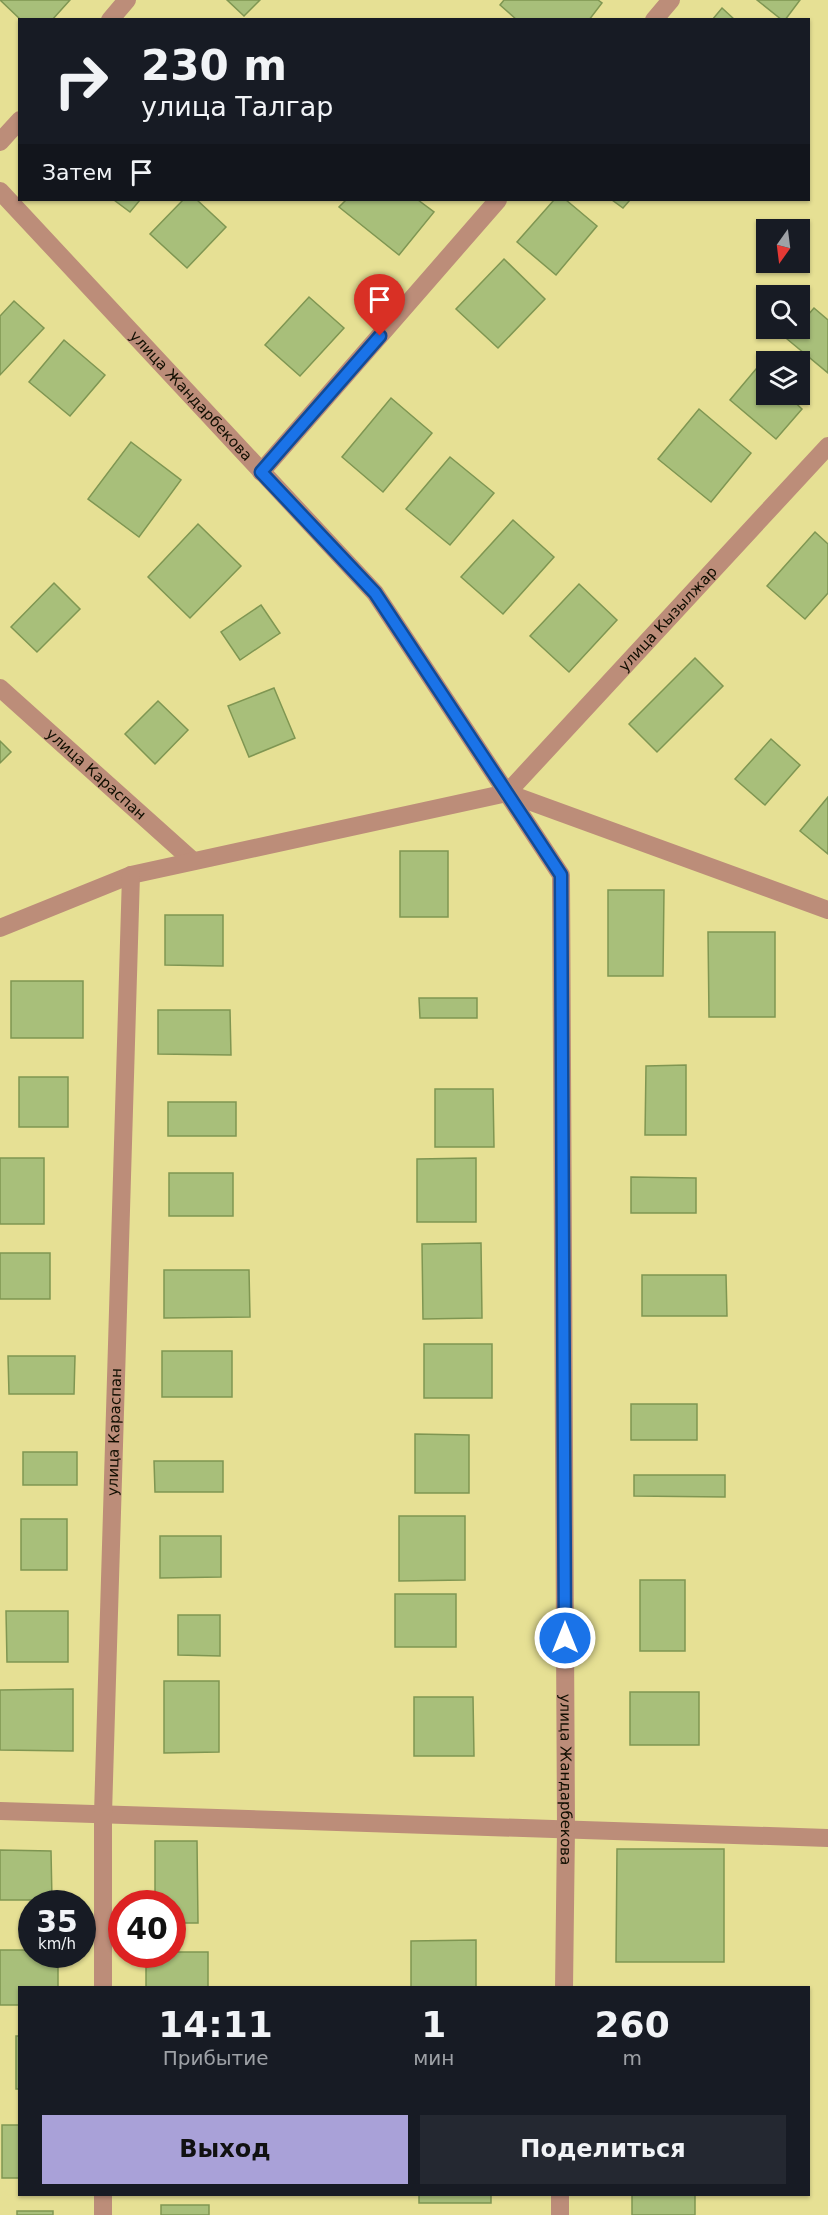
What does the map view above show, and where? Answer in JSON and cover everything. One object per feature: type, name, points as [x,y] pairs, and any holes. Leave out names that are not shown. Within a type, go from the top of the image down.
[{"type":"street","points":[[112,18],[127,0]]},
{"type":"street","points":[[656,18],[671,0]]},
{"type":"street","points":[[0,142],[18,122]]},
{"type":"street","name":"улица Жандарбекова","points":[[0,191],[375,593],[561,875],[566,1829],[564,1986]]},
{"type":"street","points":[[261,472],[497,201]]},
{"type":"street","name":"улица Кызылжар","points":[[507,793],[828,446]]},
{"type":"street","name":"улица Караспан","points":[[0,688],[193,861]]},
{"type":"street","points":[[0,928],[131,875],[507,793],[828,910]]},
{"type":"street","name":"улица Караспан","points":[[103,1986],[103,1814],[131,875]]},
{"type":"street","points":[[0,1811],[828,1838]]},
{"type":"street","points":[[103,2196],[103,2215]]},
{"type":"street","points":[[560,2196],[560,2215]]},
{"type":"building","points":[[0,0],[70,0],[54,18],[19,18]]},
{"type":"building","points":[[227,0],[260,0],[244,16]]},
{"type":"building","points":[[504,0],[598,0],[602,3],[591,18],[515,18],[500,5]]},
{"type":"building","points":[[757,0],[800,0],[786,18],[780,18]]},
{"type":"building","points":[[722,8],[733,18],[714,18]]},
{"type":"building","points":[[115,201],[139,201],[130,212]]},
{"type":"building","points":[[182,201],[198,201],[226,227],[187,268],[150,234]]},
{"type":"building","points":[[345,201],[419,201],[434,212],[399,255],[339,207]]},
{"type":"building","points":[[553,201],[567,201],[597,226],[556,275],[517,242]]},
{"type":"building","points":[[613,201],[629,201],[623,208]]},
{"type":"building","points":[[504,259],[545,299],[498,348],[456,309]]},
{"type":"building","points":[[309,297],[344,328],[300,376],[265,345]]},
{"type":"building","points":[[14,301],[44,328],[0,375],[0,316]]},
{"type":"building","points":[[814,308],[828,320],[828,373],[810,358],[810,351],[801,351],[787,339],[810,339],[810,313]]},
{"type":"building","points":[[64,340],[105,375],[70,416],[29,382]]},
{"type":"building","points":[[756,369],[756,405],[798,405],[802,409],[776,439],[730,400]]},
{"type":"building","points":[[391,398],[432,433],[383,492],[342,457]]},
{"type":"building","points":[[699,409],[751,453],[711,502],[658,459]]},
{"type":"building","points":[[131,442],[181,480],[139,537],[88,499]]},
{"type":"building","points":[[450,457],[494,493],[450,545],[406,509]]},
{"type":"building","points":[[513,520],[554,557],[503,614],[461,577]]},
{"type":"building","points":[[198,524],[241,566],[190,618],[148,577]]},
{"type":"building","points":[[815,532],[828,544],[828,593],[805,619],[767,586]]},
{"type":"building","points":[[54,583],[80,609],[37,652],[11,627]]},
{"type":"building","points":[[579,584],[617,620],[569,672],[530,636]]},
{"type":"building","points":[[261,605],[280,633],[240,660],[221,632]]},
{"type":"building","points":[[695,658],[723,686],[657,752],[629,724]]},
{"type":"building","points":[[274,688],[295,738],[249,757],[228,706]]},
{"type":"building","points":[[158,701],[188,730],[155,764],[125,734]]},
{"type":"building","points":[[771,739],[800,765],[765,805],[735,779]]},
{"type":"building","points":[[0,741],[11,752],[0,763]]},
{"type":"building","points":[[828,797],[828,854],[800,831]]},
{"type":"building","points":[[400,851],[448,851],[448,917],[400,917]]},
{"type":"building","points":[[608,890],[664,890],[663,976],[608,976]]},
{"type":"building","points":[[165,915],[223,915],[223,966],[165,965]]},
{"type":"building","points":[[708,932],[775,932],[775,1017],[709,1017]]},
{"type":"building","points":[[11,981],[83,981],[83,1038],[11,1038]]},
{"type":"building","points":[[419,998],[477,998],[477,1018],[420,1018]]},
{"type":"building","points":[[158,1010],[230,1010],[231,1055],[158,1054]]},
{"type":"building","points":[[686,1065],[686,1135],[645,1135],[646,1066]]},
{"type":"building","points":[[19,1077],[68,1077],[68,1127],[19,1127]]},
{"type":"building","points":[[435,1089],[493,1089],[494,1147],[435,1147]]},
{"type":"building","points":[[168,1102],[236,1102],[236,1136],[168,1136]]},
{"type":"building","points":[[0,1158],[44,1158],[44,1224],[0,1224]]},
{"type":"building","points":[[476,1158],[476,1222],[417,1222],[417,1159]]},
{"type":"building","points":[[169,1173],[233,1173],[233,1216],[169,1216]]},
{"type":"building","points":[[631,1177],[696,1178],[696,1213],[631,1213]]},
{"type":"building","points":[[481,1243],[482,1318],[423,1319],[422,1244]]},
{"type":"building","points":[[0,1253],[50,1253],[50,1299],[0,1299]]},
{"type":"building","points":[[164,1270],[249,1270],[250,1317],[164,1318]]},
{"type":"building","points":[[642,1275],[726,1275],[727,1316],[642,1316]]},
{"type":"building","points":[[424,1344],[492,1344],[492,1398],[424,1398]]},
{"type":"building","points":[[162,1351],[232,1351],[232,1397],[162,1397]]},
{"type":"building","points":[[8,1356],[75,1356],[74,1394],[9,1394]]},
{"type":"building","points":[[631,1404],[697,1404],[697,1440],[631,1440]]},
{"type":"building","points":[[415,1434],[469,1435],[469,1493],[415,1493]]},
{"type":"building","points":[[23,1452],[77,1452],[77,1485],[23,1485]]},
{"type":"building","points":[[154,1461],[223,1461],[223,1492],[155,1492]]},
{"type":"building","points":[[634,1475],[725,1475],[725,1497],[634,1496]]},
{"type":"building","points":[[399,1516],[465,1516],[465,1580],[399,1581]]},
{"type":"building","points":[[21,1519],[67,1519],[67,1570],[21,1570]]},
{"type":"building","points":[[160,1536],[221,1536],[221,1577],[160,1578]]},
{"type":"building","points":[[640,1580],[685,1580],[685,1651],[640,1651]]},
{"type":"building","points":[[395,1594],[456,1594],[456,1647],[395,1647]]},
{"type":"building","points":[[6,1611],[68,1611],[68,1662],[7,1662]]},
{"type":"building","points":[[178,1615],[220,1615],[220,1656],[178,1655]]},
{"type":"building","points":[[164,1681],[219,1681],[219,1752],[164,1753]]},
{"type":"building","points":[[73,1689],[73,1751],[0,1750],[0,1690]]},
{"type":"building","points":[[630,1692],[699,1692],[699,1745],[630,1745]]},
{"type":"building","points":[[414,1697],[473,1697],[474,1756],[414,1756]]},
{"type":"building","points":[[155,1841],[197,1841],[198,1923],[186,1923],[186,1890],[155,1890]]},
{"type":"building","points":[[617,1849],[724,1849],[724,1962],[616,1962]]},
{"type":"building","points":[[0,1850],[51,1851],[52,1890],[18,1890],[18,1900],[0,1900]]},
{"type":"building","points":[[476,1940],[476,1986],[411,1986],[411,1941]]},
{"type":"building","points":[[0,1950],[18,1950],[18,1968],[58,1968],[58,1986],[18,1986],[18,2005],[0,2005]]},
{"type":"building","points":[[186,1952],[208,1952],[208,1986],[146,1986],[146,1968],[186,1968]]},
{"type":"building","points":[[16,2036],[18,2036],[18,2089],[16,2089]]},
{"type":"building","points":[[2,2125],[18,2125],[18,2178],[2,2178]]},
{"type":"building","points":[[419,2196],[491,2196],[491,2203],[419,2203]]},
{"type":"building","points":[[632,2196],[695,2196],[695,2215],[632,2215]]},
{"type":"building","points":[[161,2205],[209,2205],[209,2215],[161,2215]]},
{"type":"building","points":[[17,2211],[53,2211],[53,2215],[17,2215]]},
{"type":"route","points":[[380,336],[261,472],[375,593],[561,875],[565,1638]]}]
